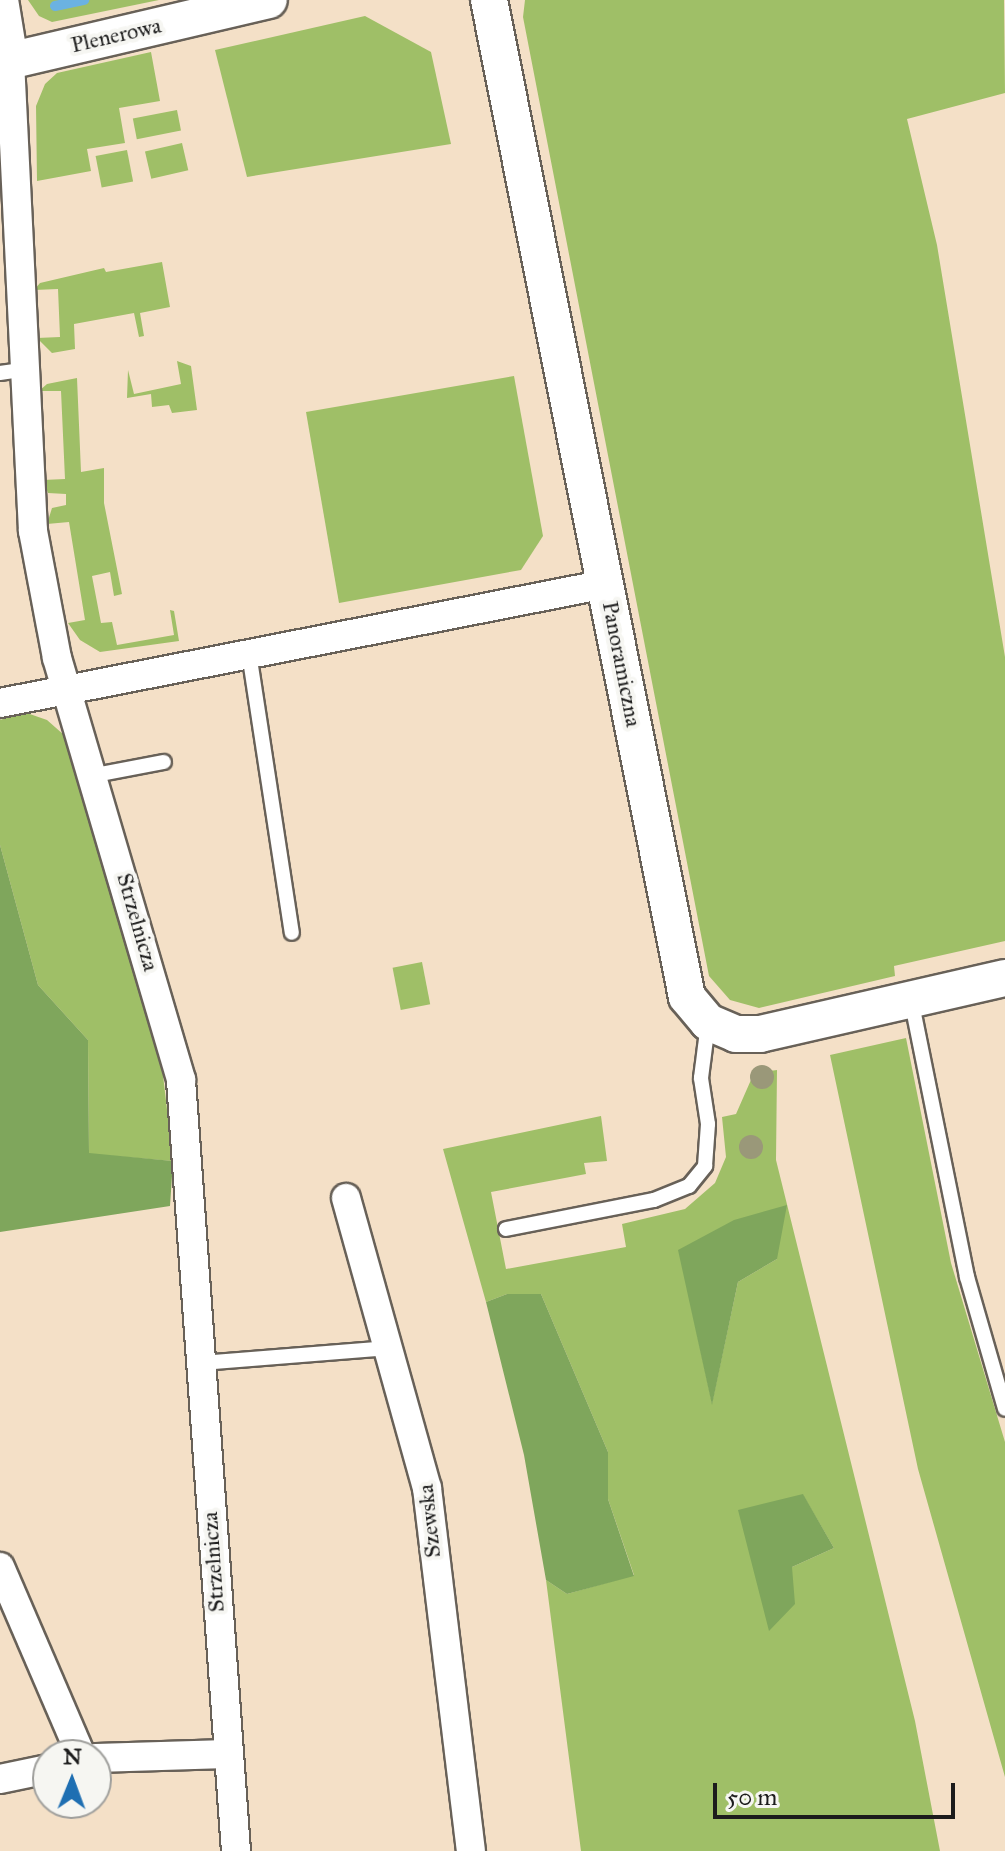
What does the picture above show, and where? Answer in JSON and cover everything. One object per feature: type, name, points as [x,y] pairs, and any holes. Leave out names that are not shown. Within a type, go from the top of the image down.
[{"type":"street","name":"Strzelnicza","points":[[0,0],[5,62],[11,372],[33,531],[67,687],[181,1080],[236,1851]]},
{"type":"street","name":"Plenerowa","points":[[5,62],[223,5],[269,0]]},
{"type":"street","name":"Panoramiczna","points":[[489,0],[687,997],[708,1022]]},
{"type":"street","points":[[0,703],[67,687],[606,584]]},
{"type":"street","points":[[708,1022],[736,1034],[760,1034],[1005,978]]},
{"type":"street","name":"Szewska","points":[[346,1198],[427,1488],[471,1851]]},
{"type":"street","points":[[0,1567],[74,1739]]},
{"type":"street","points":[[112,1758],[227,1754]]},
{"type":"street","points":[[0,1779],[32,1772]]},
{"type":"lane","points":[[249,653],[292,933]]},
{"type":"lane","points":[[95,775],[164,762]]},
{"type":"lane","points":[[911,999],[967,1277],[1005,1409]]},
{"type":"lane","points":[[506,1229],[654,1200],[689,1186],[705,1166],[708,1124],[701,1078],[708,1022]]},
{"type":"lane","points":[[202,1363],[388,1348]]},
{"type":"green space","points":[[28,0],[159,0],[52,22],[39,16]]},
{"type":"green space","points":[[525,0],[1004,0],[1005,93],[907,119],[937,245],[1005,657],[1005,941],[894,966],[895,976],[759,1008],[730,1000],[709,976],[523,17]]},
{"type":"green space","points":[[365,16],[431,52],[451,144],[247,177],[215,50]]},
{"type":"green space","points":[[151,52],[160,101],[119,108],[125,143],[87,149],[91,171],[37,181],[36,106],[45,84],[57,73]]},
{"type":"green space","points":[[177,110],[181,131],[137,139],[133,119]]},
{"type":"green space","points":[[182,143],[188,170],[151,179],[145,152]]},
{"type":"green space","points":[[127,150],[133,181],[102,188],[96,156]]},
{"type":"green space","points":[[162,262],[170,307],[140,313],[144,336],[139,337],[134,313],[74,324],[75,349],[52,353],[37,338],[60,337],[58,289],[34,290],[40,283],[104,268],[106,272]]},
{"type":"green space","points":[[177,361],[191,366],[197,410],[172,413],[169,405],[152,407],[151,394],[127,398],[128,370],[134,394],[181,384]]},
{"type":"green space","points":[[514,376],[543,536],[521,570],[339,603],[306,412]]},
{"type":"green space","points":[[77,378],[81,472],[104,468],[104,503],[122,594],[114,596],[110,572],[92,576],[101,623],[112,622],[117,645],[174,635],[170,610],[174,611],[179,641],[100,652],[80,640],[68,623],[85,620],[69,522],[47,524],[52,508],[66,505],[66,494],[48,493],[43,480],[65,479],[61,391],[39,391],[47,384]]},
{"type":"green space","points":[[24,712],[47,720],[64,735],[163,1075],[173,1161],[89,1154],[88,1040],[38,985],[0,845],[0,720]]},
{"type":"green space","points":[[0,845],[38,985],[88,1040],[89,1153],[173,1161],[170,1206],[0,1232]]},
{"type":"green space","points":[[422,962],[430,1004],[401,1010],[393,968]]},
{"type":"green space","points":[[906,1038],[951,1263],[1005,1442],[1005,1777],[918,1469],[830,1055]]},
{"type":"green space","points":[[777,1070],[776,1160],[915,1721],[940,1851],[581,1851],[546,1580],[567,1594],[634,1575],[608,1499],[608,1452],[541,1294],[507,1294],[486,1302],[443,1149],[601,1116],[607,1161],[584,1163],[586,1174],[491,1192],[506,1269],[626,1247],[622,1224],[685,1209],[715,1183],[726,1157],[722,1117],[736,1114],[754,1073]],"holes":[[[679,1250],[777,1259],[738,1282],[712,1403]],[[803,1495],[834,1548],[792,1567]]]},
{"type":"green space","points":[[787,1205],[777,1259],[738,1282],[712,1405],[678,1250],[734,1220]]},
{"type":"green space","points":[[507,1294],[541,1294],[608,1452],[608,1499],[634,1576],[567,1594],[546,1580],[524,1455],[486,1302]]},
{"type":"green space","points":[[803,1494],[834,1548],[792,1567],[795,1604],[769,1631],[738,1510]]},
{"type":"waterway","points":[[55,6],[84,0]]}]
